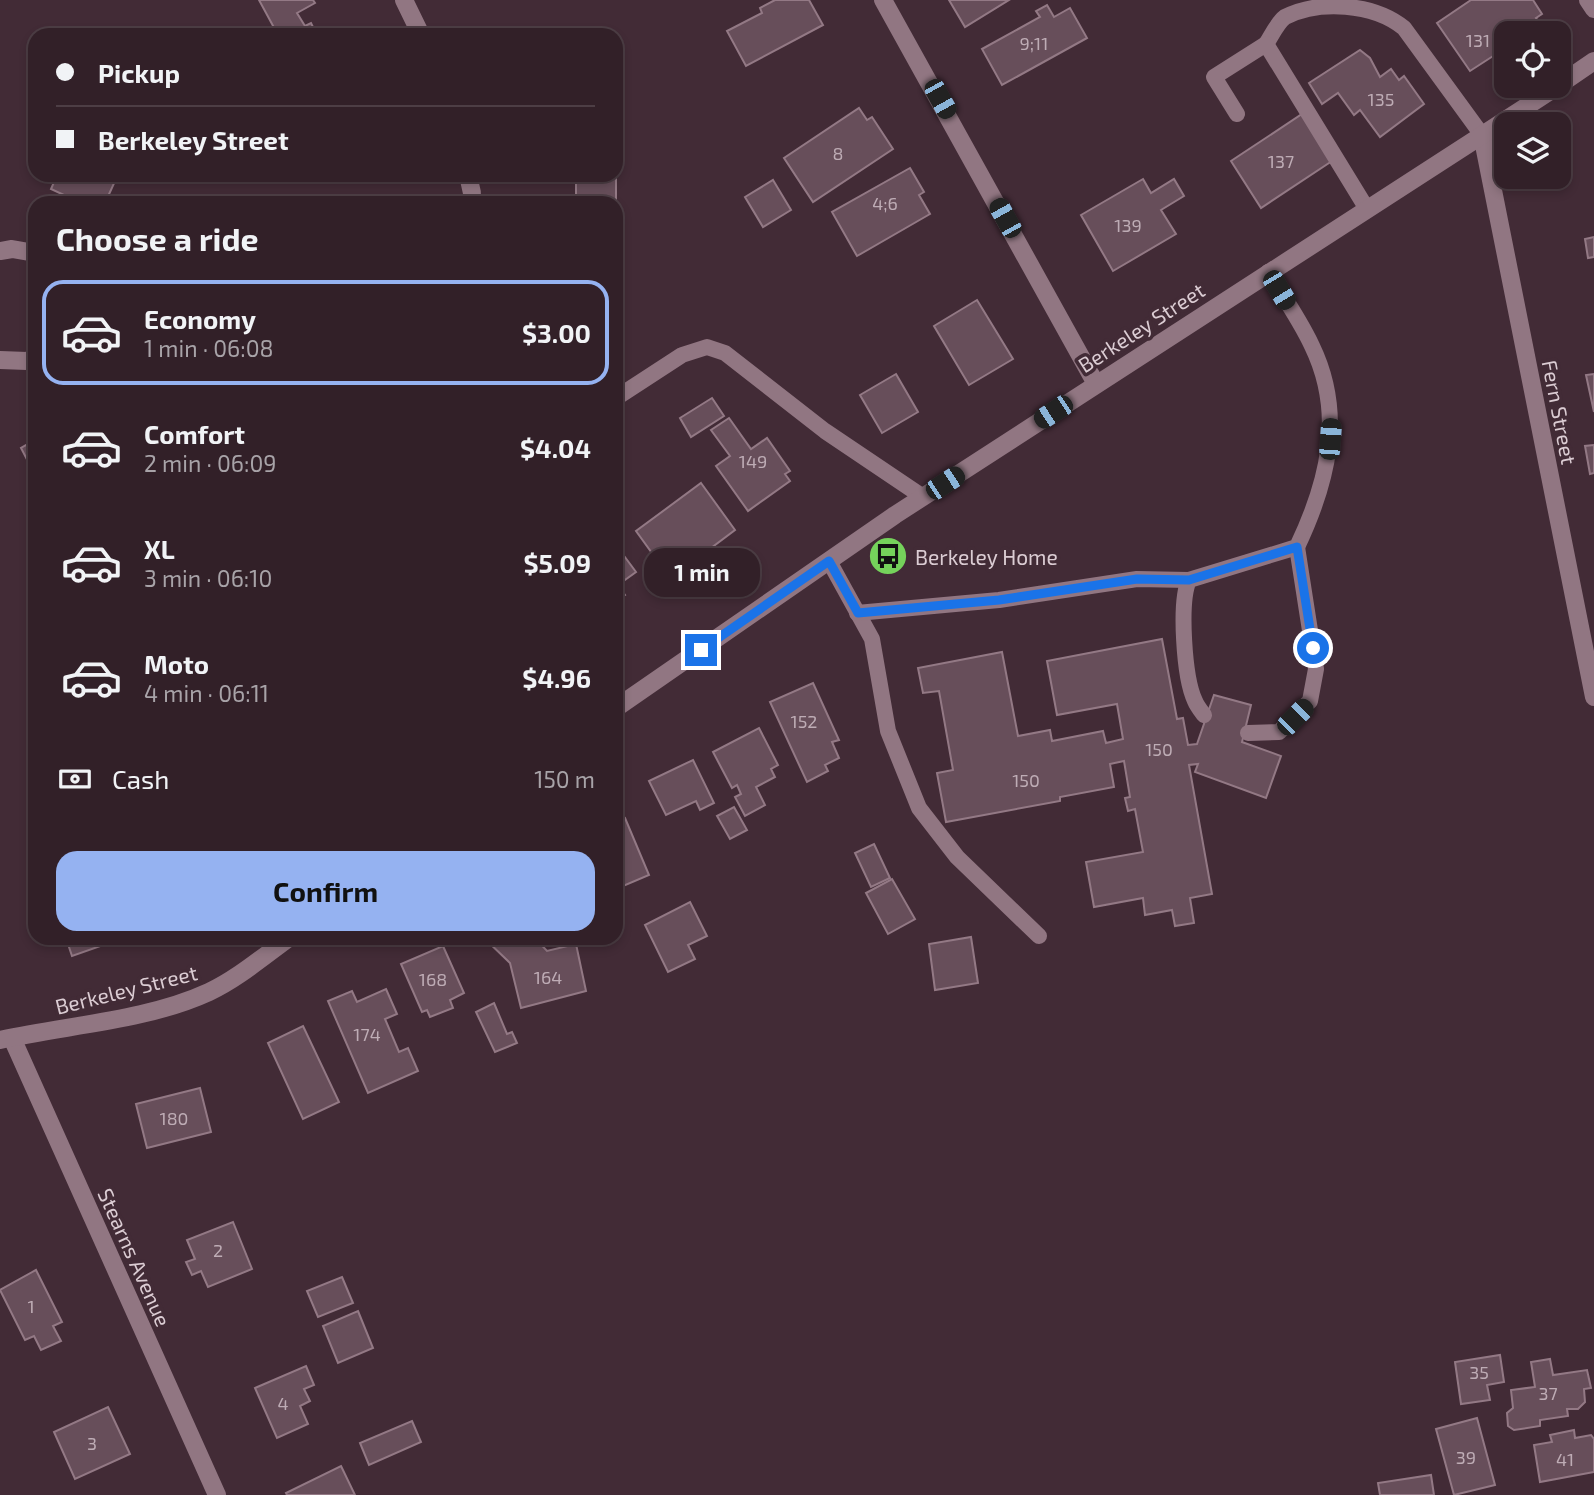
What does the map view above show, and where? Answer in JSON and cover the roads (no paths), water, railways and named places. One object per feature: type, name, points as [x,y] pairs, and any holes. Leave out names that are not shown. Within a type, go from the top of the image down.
[{"type":"street","points":[[404,0],[418,28]]},
{"type":"street","points":[[883,0],[1096,384]]},
{"type":"street","points":[[1588,0],[1594,9]]},
{"type":"street","name":"Berkeley Street","points":[[1571,76],[1594,61]]},
{"type":"street","name":"Berkeley Street","points":[[623,703],[923,497],[1538,98]]},
{"type":"street","name":"Fern Street","points":[[1482,135],[1594,697]]},
{"type":"street","points":[[470,182],[472,193]]},
{"type":"street","points":[[0,251],[12,249],[28,252]]},
{"type":"street","points":[[0,360],[28,361]]},
{"type":"street","name":"Berkeley Street","points":[[6,1039],[88,1024],[181,1002],[211,991],[279,945]]},
{"type":"street","name":"Stearns Avenue","points":[[6,1039],[217,1495]]},
{"type":"lane","points":[[1237,114],[1214,77],[1266,44],[1283,18],[1298,8],[1321,1],[1344,3],[1387,14],[1404,28],[1482,135]]},
{"type":"lane","points":[[1266,44],[1367,209]]},
{"type":"lane","points":[[1248,733],[1279,732],[1310,701],[1316,669],[1297,547],[1317,504],[1329,458],[1331,421],[1326,382],[1313,346],[1268,272]]},
{"type":"lane","points":[[623,393],[682,355],[707,347],[725,353],[825,431],[923,497]]},
{"type":"lane","points":[[858,613],[999,600],[1137,579],[1189,580],[1297,547]]},
{"type":"lane","points":[[829,561],[872,639],[888,732],[919,807],[957,857],[1039,936]]},
{"type":"lane","points":[[1189,580],[1184,591],[1187,659],[1194,701],[1204,715]]},
{"type":"place","name":"Berkeley Home","points":[[888,556]]}]
